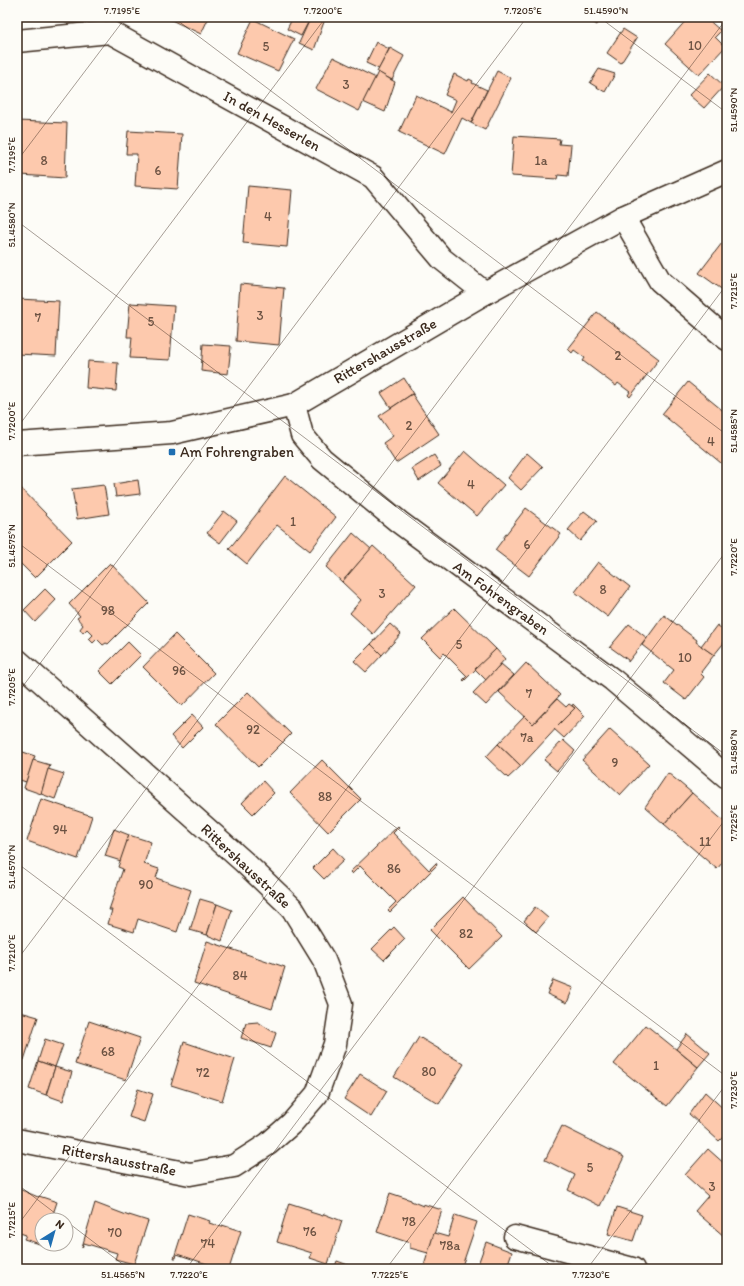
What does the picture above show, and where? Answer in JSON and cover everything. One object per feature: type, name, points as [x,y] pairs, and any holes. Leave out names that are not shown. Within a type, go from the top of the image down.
[{"type":"street","name":"In den Hesserlen","points":[[17,41],[110,32],[373,177],[442,259],[485,293]]},
{"type":"street","name":"Rittershausstraße","points":[[17,444],[172,434],[294,405],[485,293],[622,217],[727,171]]},
{"type":"street","points":[[622,217],[660,281],[727,339]]},
{"type":"street","name":"Am Fohrengraben","points":[[294,405],[302,435],[322,459],[399,522],[613,680],[727,777]]},
{"type":"street","name":"Rittershausstraße","points":[[17,660],[244,862],[292,908],[324,960],[341,1004],[335,1044],[317,1094],[292,1123],[268,1144],[234,1166],[190,1174],[17,1140]]},
{"type":"street","points":[[515,1237],[633,1269]]},
{"type":"building","points":[[165,17],[209,17],[201,34]]},
{"type":"building","points":[[293,17],[311,17],[301,36],[287,29]]},
{"type":"building","points":[[311,17],[321,17],[325,19],[314,50],[299,43]]},
{"type":"building","points":[[584,17],[601,17],[597,25]]},
{"type":"building","points":[[611,17],[620,17],[618,21]]},
{"type":"building","points":[[689,17],[705,17],[721,31],[715,37],[725,47],[699,75],[665,44]]},
{"type":"building","points":[[253,19],[294,39],[278,71],[237,53]]},
{"type":"building","points":[[623,29],[637,38],[621,63],[607,53]]},
{"type":"building","points":[[376,42],[389,49],[379,69],[366,63]]},
{"type":"building","points":[[390,48],[404,56],[392,80],[377,72]]},
{"type":"building","points":[[333,57],[376,78],[359,111],[316,89]]},
{"type":"building","points":[[599,69],[615,74],[605,92],[590,83]]},
{"type":"building","points":[[497,71],[511,78],[485,130],[471,123]]},
{"type":"building","points":[[378,72],[395,82],[385,112],[363,102]]},
{"type":"building","points":[[710,73],[724,86],[704,108],[689,95]]},
{"type":"building","points":[[454,74],[468,81],[469,79],[473,81],[472,83],[487,90],[471,123],[462,118],[445,154],[399,132],[416,95],[451,112],[456,100],[445,95]]},
{"type":"building","points":[[17,121],[67,123],[65,178],[21,175],[23,144],[17,143]]},
{"type":"building","points":[[128,131],[182,134],[178,189],[135,186],[137,154],[126,154]]},
{"type":"building","points":[[514,136],[560,139],[559,144],[571,145],[568,176],[558,175],[557,179],[511,176]]},
{"type":"building","points":[[248,186],[292,190],[287,247],[243,243]]},
{"type":"building","points":[[722,243],[727,246],[727,293],[699,273]]},
{"type":"building","points":[[240,284],[284,288],[279,345],[236,341]]},
{"type":"building","points":[[17,299],[59,301],[56,356],[17,354]]},
{"type":"building","points":[[130,303],[174,306],[170,360],[130,358],[132,337],[127,337]]},
{"type":"building","points":[[597,312],[659,359],[630,397],[628,395],[630,392],[618,383],[616,386],[583,361],[585,358],[574,350],[572,353],[568,349]]},
{"type":"building","points":[[203,344],[231,346],[228,374],[201,371]]},
{"type":"building","points":[[88,361],[118,363],[116,391],[86,388]]},
{"type":"building","points":[[404,378],[414,394],[391,408],[381,393]]},
{"type":"building","points":[[688,382],[727,414],[727,468],[662,414]]},
{"type":"building","points":[[412,394],[439,434],[396,463],[383,443],[393,436],[379,416]]},
{"type":"building","points":[[465,451],[504,485],[477,516],[438,483]]},
{"type":"building","points":[[527,453],[543,467],[521,490],[508,478]]},
{"type":"building","points":[[434,455],[441,466],[419,481],[412,469]]},
{"type":"building","points":[[285,476],[336,517],[310,551],[277,525],[247,564],[229,549]]},
{"type":"building","points":[[138,480],[140,494],[116,497],[114,484]]},
{"type":"building","points":[[18,485],[72,541],[35,578],[17,560]]},
{"type":"building","points":[[104,485],[109,514],[77,519],[72,489]]},
{"type":"building","points":[[526,508],[561,534],[529,576],[495,550]]},
{"type":"building","points":[[224,511],[237,521],[220,543],[207,533]]},
{"type":"building","points":[[584,511],[597,521],[580,541],[568,530]]},
{"type":"building","points":[[353,533],[371,549],[342,582],[326,567]]},
{"type":"building","points":[[373,546],[416,585],[373,634],[350,613],[361,600],[342,582]]},
{"type":"building","points":[[598,562],[630,587],[608,617],[575,592]]},
{"type":"building","points":[[110,563],[149,603],[108,644],[106,643],[103,645],[97,639],[93,643],[89,639],[93,635],[87,629],[83,633],[80,629],[83,625],[77,618],[80,616],[69,604]]},
{"type":"building","points":[[45,589],[56,600],[35,622],[24,610]]},
{"type":"building","points":[[454,608],[496,649],[464,681],[463,680],[467,676],[444,653],[440,657],[422,639]]},
{"type":"building","points":[[664,615],[714,655],[701,672],[704,677],[686,700],[664,683],[674,670],[642,645]]},
{"type":"building","points":[[390,624],[401,634],[382,655],[371,644]]},
{"type":"building","points":[[629,624],[647,638],[628,662],[628,660],[610,647],[609,648]]},
{"type":"building","points":[[717,625],[727,633],[727,639],[714,655],[701,646]]},
{"type":"building","points":[[175,634],[214,673],[182,706],[143,667]]},
{"type":"building","points":[[128,642],[141,655],[112,684],[99,671]]},
{"type":"building","points":[[371,644],[382,655],[366,672],[354,661]]},
{"type":"building","points":[[496,649],[505,659],[486,680],[475,669]]},
{"type":"building","points":[[526,663],[560,695],[533,724],[499,692]]},
{"type":"building","points":[[501,664],[514,675],[486,705],[473,693]]},
{"type":"building","points":[[248,692],[291,734],[258,767],[216,724]]},
{"type":"building","points":[[557,699],[566,707],[569,704],[575,708],[521,766],[498,744],[525,716],[533,724]]},
{"type":"building","points":[[573,704],[585,716],[564,738],[554,729],[575,708],[572,706]]},
{"type":"building","points":[[192,715],[203,727],[182,748],[171,736]]},
{"type":"building","points":[[610,729],[649,764],[620,795],[582,760]]},
{"type":"building","points":[[563,740],[575,751],[557,771],[544,760]]},
{"type":"building","points":[[498,744],[521,766],[508,778],[486,757]]},
{"type":"building","points":[[17,750],[35,756],[26,782],[17,779]]},
{"type":"building","points":[[33,760],[50,765],[41,794],[24,788]]},
{"type":"building","points":[[322,760],[361,799],[328,832],[290,793]]},
{"type":"building","points":[[48,769],[64,774],[55,799],[41,794]]},
{"type":"building","points":[[668,773],[692,793],[664,824],[645,807]]},
{"type":"building","points":[[263,781],[274,793],[253,814],[242,803]]},
{"type":"building","points":[[692,793],[727,824],[727,857],[717,869],[664,824]]},
{"type":"building","points":[[41,799],[92,816],[78,859],[27,841]]},
{"type":"building","points":[[398,826],[399,827],[393,833],[429,870],[436,863],[437,865],[390,912],[388,910],[396,902],[360,866],[352,874],[350,872]]},
{"type":"building","points":[[114,829],[129,835],[121,861],[105,856]]},
{"type":"building","points":[[129,835],[151,842],[144,864],[159,869],[156,878],[191,890],[177,932],[138,919],[134,932],[108,924],[112,910],[109,910],[123,869],[118,867]]},
{"type":"building","points":[[333,848],[344,860],[324,879],[313,868]]},
{"type":"building","points":[[463,897],[502,937],[469,969],[430,930]]},
{"type":"building","points":[[200,899],[217,904],[207,935],[190,930]]},
{"type":"building","points":[[217,904],[232,910],[222,941],[207,935]]},
{"type":"building","points":[[535,907],[548,918],[536,932],[524,921]]},
{"type":"building","points":[[394,927],[405,939],[384,960],[372,949]]},
{"type":"building","points":[[207,941],[285,967],[272,1009],[194,983]]},
{"type":"building","points":[[553,980],[573,988],[567,1003],[547,994]]},
{"type":"building","points":[[17,1011],[38,1017],[24,1060],[17,1058]]},
{"type":"building","points":[[89,1021],[140,1038],[126,1080],[75,1064]]},
{"type":"building","points":[[258,1022],[276,1033],[271,1048],[241,1038],[246,1023]]},
{"type":"building","points":[[646,1025],[698,1067],[667,1106],[614,1064]]},
{"type":"building","points":[[687,1034],[710,1053],[698,1067],[676,1049]]},
{"type":"building","points":[[419,1037],[464,1064],[439,1104],[394,1077]]},
{"type":"building","points":[[45,1039],[63,1045],[55,1067],[38,1061]]},
{"type":"building","points":[[184,1042],[235,1059],[222,1101],[171,1085]]},
{"type":"building","points":[[38,1061],[55,1067],[46,1095],[29,1089]]},
{"type":"building","points":[[55,1067],[72,1072],[63,1101],[46,1095]]},
{"type":"building","points":[[360,1074],[387,1091],[371,1117],[344,1099]]},
{"type":"building","points":[[138,1089],[153,1094],[144,1122],[129,1117]]},
{"type":"building","points":[[705,1092],[727,1112],[727,1133],[719,1141],[689,1114]]},
{"type":"building","points":[[562,1126],[624,1157],[600,1206],[568,1190],[575,1175],[545,1160]]},
{"type":"building","points":[[708,1149],[727,1166],[727,1234],[725,1237],[695,1211],[708,1196],[685,1175]]},
{"type":"building","points":[[17,1188],[38,1197],[39,1196],[57,1202],[54,1212],[34,1212],[34,1242],[24,1239],[26,1235],[17,1232]]},
{"type":"building","points":[[390,1193],[423,1206],[423,1204],[442,1210],[428,1253],[410,1248],[410,1243],[377,1232]]},
{"type":"building","points":[[95,1203],[129,1216],[148,1221],[134,1264],[115,1259],[117,1253],[84,1243],[82,1248]]},
{"type":"building","points":[[289,1203],[311,1210],[310,1212],[323,1216],[324,1214],[342,1221],[328,1264],[310,1258],[312,1253],[277,1242]]},
{"type":"building","points":[[617,1207],[642,1215],[633,1241],[608,1234]]},
{"type":"building","points":[[188,1214],[210,1221],[209,1223],[222,1227],[222,1225],[241,1231],[229,1269],[209,1269],[210,1265],[177,1254],[176,1258],[174,1258]]},
{"type":"building","points":[[455,1215],[477,1222],[461,1269],[423,1269],[434,1233],[448,1237]]},
{"type":"building","points":[[486,1242],[512,1252],[506,1269],[481,1269],[477,1267]]},
{"type":"building","points":[[337,1261],[351,1266],[350,1269],[334,1269]]},
{"type":"building","points":[[142,1264],[156,1269],[140,1269]]},
{"type":"place","name":"Am Fohrengraben","points":[[172,452]]}]
